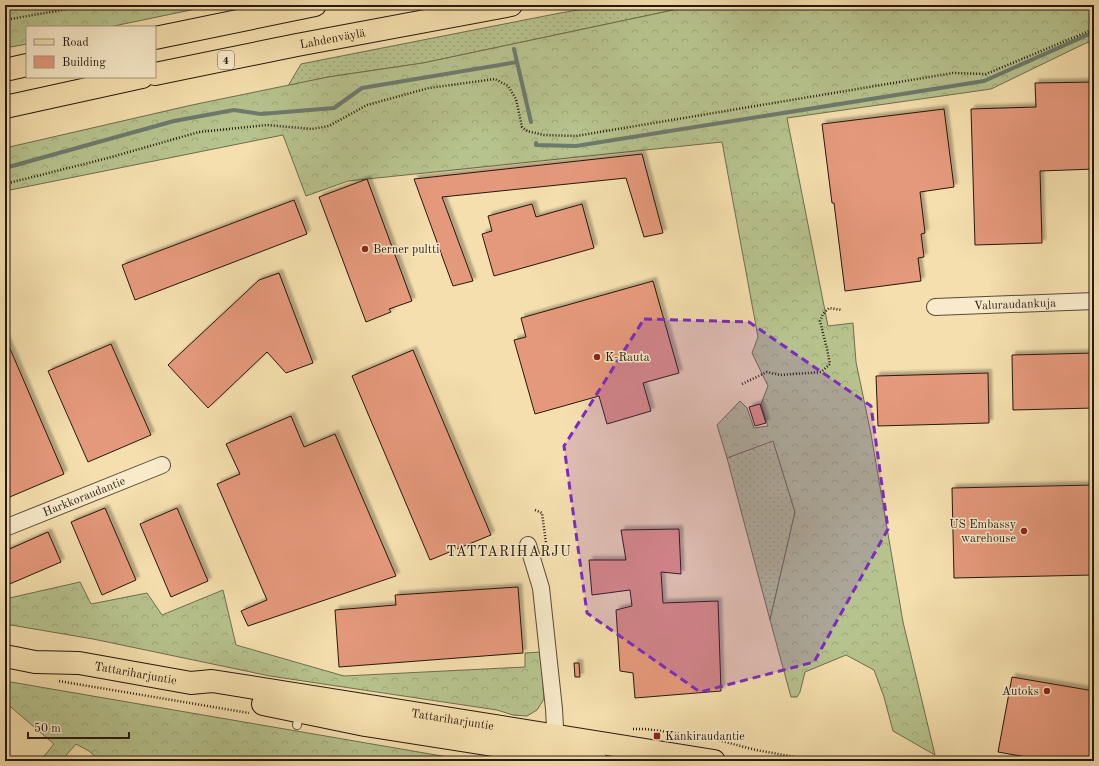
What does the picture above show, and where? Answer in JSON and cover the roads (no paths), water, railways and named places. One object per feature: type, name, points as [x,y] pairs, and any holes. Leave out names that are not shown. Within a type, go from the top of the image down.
[{"type":"main road","points":[[156,38],[315,5]]},
{"type":"main road","name":"Lahdenväylä","points":[[156,74],[297,45],[511,5]]},
{"type":"main road","points":[[5,70],[26,65]]},
{"type":"main road","points":[[5,107],[137,78]]},
{"type":"main road","name":"Tattariharjuntie","points":[[5,642],[39,648],[79,663]]},
{"type":"main road","name":"Tattariharjuntie","points":[[5,656],[35,662],[79,663],[191,683],[212,681],[300,711],[364,725],[557,751],[714,761]]},
{"type":"main road","name":"Tattariharjuntie","points":[[557,751],[596,761]]},
{"type":"street","name":"Valuraudankuja","points":[[936,307],[1094,301]]},
{"type":"street","name":"Harkkoraudantie","points":[[5,528],[162,465]]},
{"type":"street","points":[[528,545],[541,588],[557,751]]},
{"type":"waterway","points":[[536,143],[536,145],[576,146],[984,81],[1094,32]]},
{"type":"waterway","points":[[514,49],[517,62]]},
{"type":"waterway","points":[[5,168],[174,121],[234,110],[261,114],[334,108],[362,88],[517,62],[531,122]]},
{"type":"place","name":"Berner pultti","points":[[365,249]]},
{"type":"place","name":"K-Rauta","points":[[597,357]]},
{"type":"place","name":"US Embassy warehouse","points":[[1024,531]]},
{"type":"place","name":"Autoks","points":[[1047,691]]},
{"type":"place","name":"Kankiraudantie","points":[[657,736]]},
{"type":"district","name":"TATTARIHARJU","points":[[509,551]]}]
